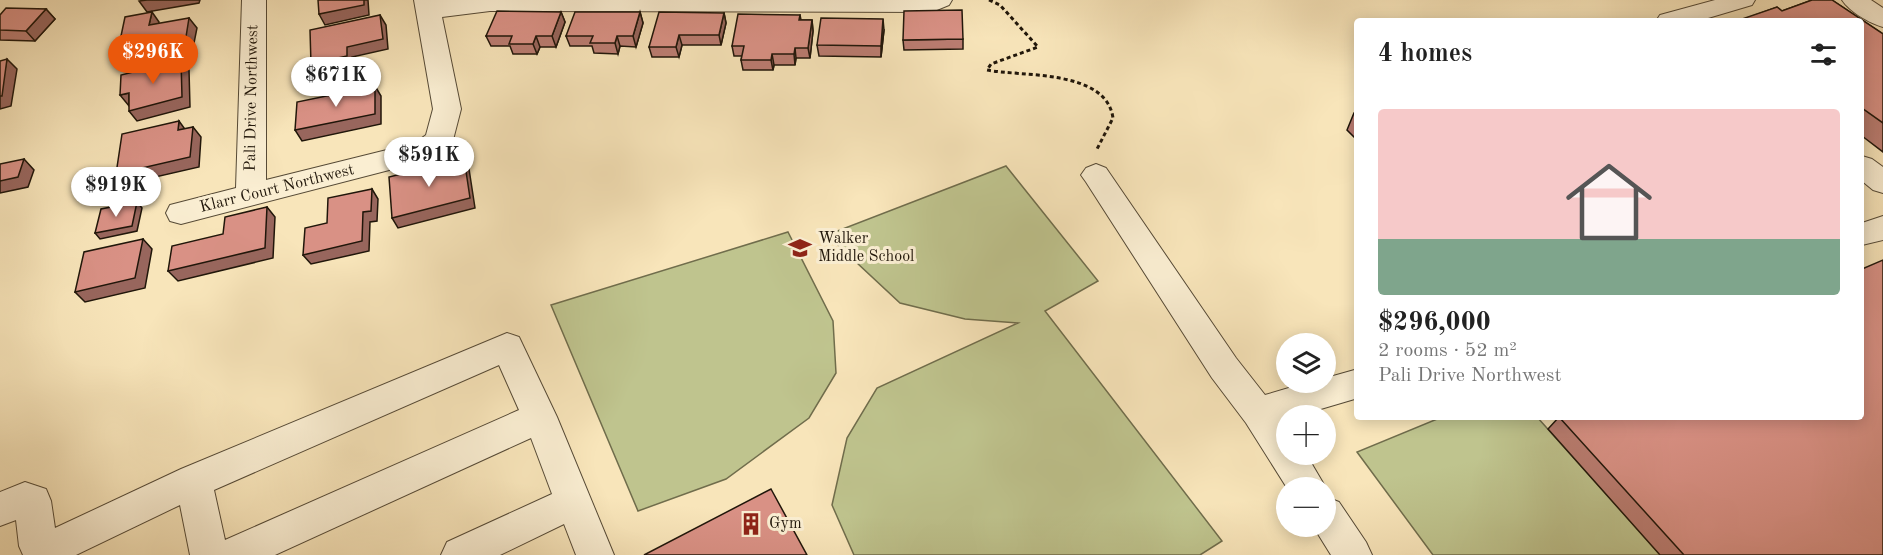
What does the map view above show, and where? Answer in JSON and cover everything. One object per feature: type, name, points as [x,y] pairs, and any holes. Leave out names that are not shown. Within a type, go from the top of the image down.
[{"type":"street","name":"Pali Drive Northwest","points":[[251,196],[254,0]]},
{"type":"street","points":[[427,6],[490,3],[932,4],[940,0]]},
{"type":"street","points":[[1680,18],[1743,0]]},
{"type":"street","points":[[1854,0],[1883,19]]},
{"type":"street","name":"Klarr Court Northwest","points":[[181,213],[424,151],[439,140],[447,109],[427,6]]},
{"type":"street","points":[[1864,168],[1883,182]]},
{"type":"street","points":[[1096,175],[1224,368],[1258,412],[1301,477]]},
{"type":"street","points":[[1864,233],[1883,228]]},
{"type":"street","points":[[0,509],[26,499],[33,501],[38,546],[49,549],[194,481],[507,347],[540,417],[595,555]]},
{"type":"street","points":[[1258,412],[1354,384]]},
{"type":"street","points":[[234,555],[540,417]]},
{"type":"street","points":[[194,481],[209,555]]},
{"type":"street","points":[[460,555],[575,501]]},
{"type":"street","points":[[1336,529],[1353,555]]},
{"type":"path","points":[[988,0],[1000,5],[1038,47],[991,64],[987,70],[1064,77],[1096,93],[1111,107],[1113,115],[1111,125],[1097,147],[1096,175]]},
{"type":"green space","points":[[1006,166],[1098,281],[1045,311],[1222,541],[1200,555],[854,555],[832,505],[847,438],[877,388],[1018,323],[965,319],[900,303],[827,235]]},
{"type":"green space","points":[[788,232],[833,321],[836,373],[809,418],[726,479],[638,511],[551,305]]},
{"type":"green space","points":[[1435,420],[1540,420],[1661,555],[1433,555],[1357,452]]},
{"type":"building","points":[[318,0],[364,0],[364,5],[319,14]]},
{"type":"building","points":[[1812,0],[1832,0],[1859,18],[1745,18],[1777,7],[1782,11]]},
{"type":"building","points":[[6,8],[46,9],[26,31],[0,30],[0,15]]},
{"type":"building","points":[[962,10],[963,39],[903,40],[904,11]]},
{"type":"building","points":[[497,11],[561,12],[552,36],[536,36],[533,44],[509,44],[512,36],[486,36]]},
{"type":"building","points":[[152,12],[149,25],[189,18],[185,43],[117,55],[125,17]]},
{"type":"building","points":[[575,12],[640,12],[633,36],[617,36],[615,43],[590,43],[593,36],[566,36]]},
{"type":"building","points":[[659,12],[724,13],[719,35],[679,35],[676,47],[649,47]]},
{"type":"building","points":[[738,14],[800,15],[799,20],[812,20],[808,48],[795,48],[794,54],[772,54],[771,60],[741,60],[744,46],[732,46]]},
{"type":"building","points":[[380,15],[383,39],[347,47],[347,56],[311,64],[310,30]]},
{"type":"building","points":[[821,18],[883,19],[881,46],[817,45]]},
{"type":"building","points":[[1864,21],[1883,34],[1883,123],[1864,109]]},
{"type":"building","points":[[7,59],[2,96],[0,96],[0,61]]},
{"type":"building","points":[[181,60],[182,97],[129,111],[129,93],[120,95],[121,75]]},
{"type":"building","points":[[375,86],[375,114],[295,130],[297,102]]},
{"type":"building","points":[[179,121],[178,130],[193,127],[190,157],[116,174],[122,134]]},
{"type":"building","points":[[464,158],[470,198],[392,218],[389,177]]},
{"type":"building","points":[[24,159],[18,177],[0,181],[0,164]]},
{"type":"building","points":[[372,189],[371,211],[363,212],[362,241],[303,255],[305,228],[327,223],[328,198]]},
{"type":"building","points":[[137,202],[132,226],[95,233],[101,209]]},
{"type":"building","points":[[267,207],[265,248],[168,271],[172,246],[223,234],[225,217]]},
{"type":"building","points":[[143,239],[135,278],[75,292],[84,252]]},
{"type":"building","points":[[1883,260],[1883,555],[1684,555],[1562,420],[1864,420],[1864,268]]},
{"type":"building","name":"Gym","points":[[771,489],[807,555],[644,555]]},
{"type":"place","name":"Walker Middle School","points":[[800,248]]},
{"type":"place","name":"Gym","points":[[751,524]]}]
